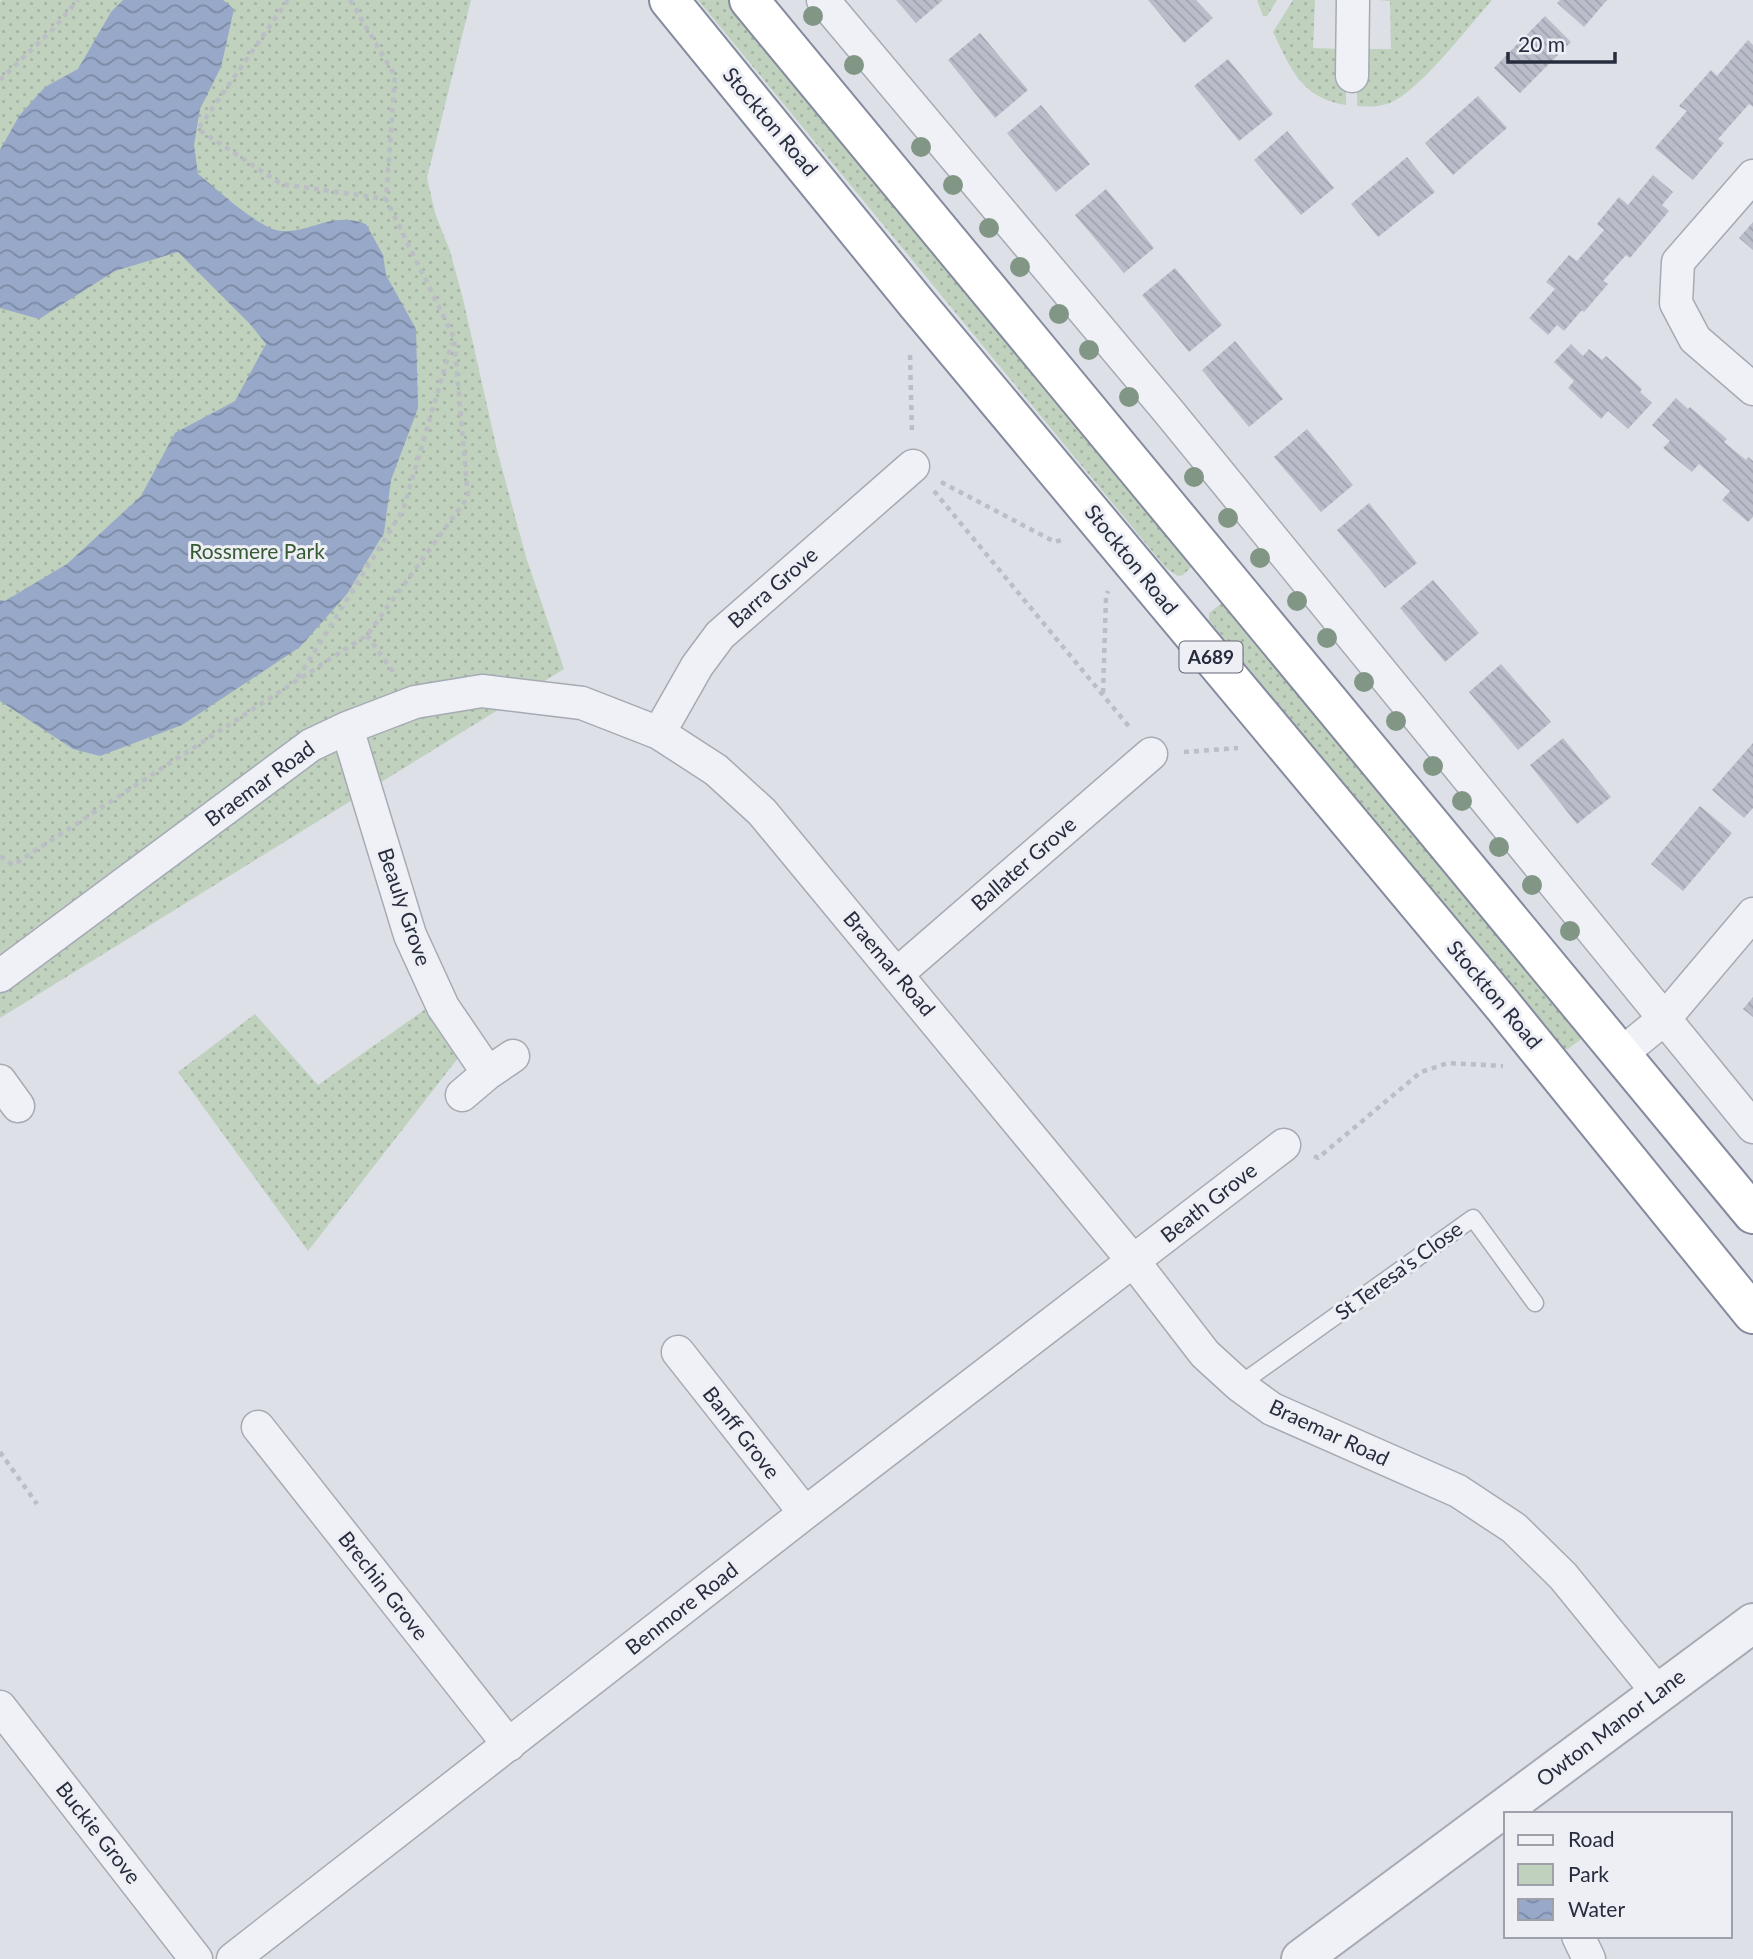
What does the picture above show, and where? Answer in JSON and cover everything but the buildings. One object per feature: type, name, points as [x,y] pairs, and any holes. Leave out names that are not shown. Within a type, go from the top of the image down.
[{"type":"highway","name":"Stockton Road","points":[[669,0],[918,304],[1500,1002],[1753,1314]]},
{"type":"highway","name":"A689","points":[[749,0],[1753,1214]]},
{"type":"street","points":[[823,0],[1178,423],[1753,1127]]},
{"type":"street","points":[[1352,76],[1353,0]]},
{"type":"street","points":[[1753,176],[1678,262],[1676,303],[1695,339],[1753,389]]},
{"type":"street","name":"Barra Grove","points":[[659,733],[697,666],[720,635],[913,466]]},
{"type":"street","name":"Braemar Road","points":[[0,976],[311,745],[415,702],[482,691],[582,703],[659,733],[716,770],[762,811],[1134,1262],[1205,1354],[1239,1385],[1272,1409],[1458,1492],[1514,1528],[1563,1576],[1659,1693]]},
{"type":"street","name":"Beauly Grove","points":[[347,728],[410,935],[443,1007],[501,1065],[462,1095]]},
{"type":"street","name":"Ballater Grove","points":[[897,974],[1151,754]]},
{"type":"street","points":[[1621,1054],[1665,1018],[1753,914]]},
{"type":"street","points":[[0,1081],[18,1106]]},
{"type":"street","name":"Beath Grove","points":[[1134,1262],[1284,1145]]},
{"type":"street","name":"Benmore Road","points":[[233,1959],[805,1513],[1134,1262]]},
{"type":"street","name":"Banff Grove","points":[[678,1352],[805,1513]]},
{"type":"street","name":"Brechin Grove","points":[[257,1427],[509,1745]]},
{"type":"street","name":"Owton Manor Lane","points":[[1511,1809],[1753,1623]]},
{"type":"street","name":"Buckie Grove","points":[[0,1707],[197,1959]]},
{"type":"street","name":"Owton Manor Lane","points":[[1301,1959],[1504,1814]]},
{"type":"street","points":[[1579,1938],[1590,1959]]},
{"type":"lane","name":"St Teresa's Close","points":[[1239,1385],[1473,1218],[1535,1303]]},
{"type":"path","points":[[0,80],[54,28],[78,0]]},
{"type":"path","points":[[288,0],[198,130],[281,184],[386,199]]},
{"type":"path","points":[[0,856],[13,865],[367,635],[468,497],[454,338],[386,199],[395,76],[350,0]]},
{"type":"path","points":[[918,304],[910,346],[913,466],[1151,754],[1285,745]]},
{"type":"path","points":[[295,682],[403,510],[454,338]]},
{"type":"path","points":[[913,466],[1055,542],[1115,539],[1105,597],[1103,693]]},
{"type":"path","points":[[367,635],[415,702]]},
{"type":"path","points":[[1284,1145],[1318,1158],[1421,1072],[1448,1063],[1514,1067]]},
{"type":"path","points":[[0,1452],[37,1504]]},
{"type":"green space","name":"Rossmere Park","points":[[471,0],[427,178],[435,213],[450,251],[463,299],[497,450],[526,557],[564,669],[0,1018],[0,2]]},
{"type":"green space","points":[[698,0],[729,0],[1192,566],[1183,575],[1178,576],[1166,568]]},
{"type":"green space","points":[[1257,0],[1277,0],[1267,16],[1263,16]]},
{"type":"green space","points":[[1293,0],[1315,0],[1313,48],[1338,49],[1336,76],[1346,77],[1346,105],[1318,96],[1299,80],[1292,70],[1273,32]]},
{"type":"green space","points":[[1378,0],[1492,0],[1432,69],[1406,93],[1385,104],[1357,106],[1357,76],[1365,49],[1391,49],[1390,1]]},
{"type":"green space","points":[[1222,603],[1227,604],[1581,1039],[1568,1049],[1563,1049],[1209,620],[1209,613]]},
{"type":"green space","points":[[427,1008],[458,1058],[308,1251],[178,1072],[255,1014],[318,1085]]},
{"type":"water","points":[[123,0],[223,0],[234,9],[221,67],[200,109],[194,145],[198,174],[251,216],[273,229],[293,231],[342,220],[366,224],[383,255],[386,275],[416,329],[418,408],[391,480],[384,533],[347,594],[300,647],[182,725],[100,756],[73,749],[0,701],[0,600],[5,601],[67,564],[141,496],[175,433],[235,401],[266,344],[250,324],[178,252],[115,271],[39,319],[0,308],[0,150],[19,116],[45,87],[78,69],[111,12]]}]
